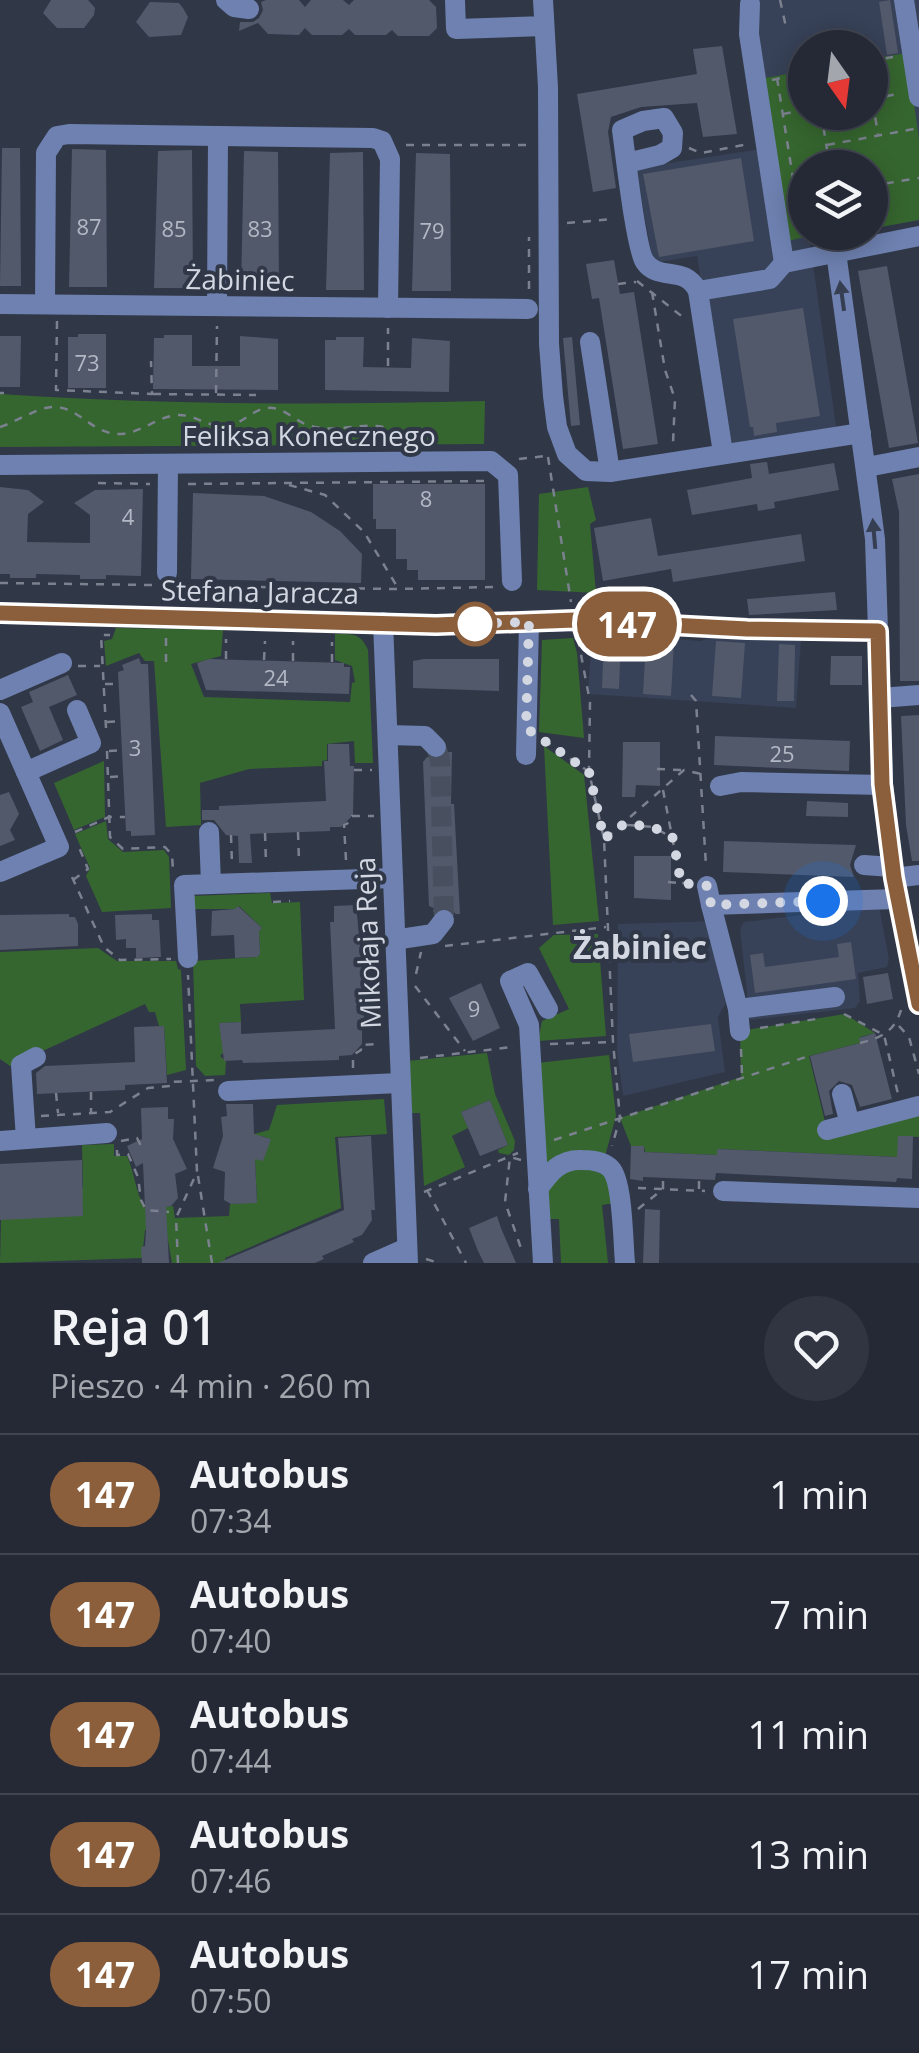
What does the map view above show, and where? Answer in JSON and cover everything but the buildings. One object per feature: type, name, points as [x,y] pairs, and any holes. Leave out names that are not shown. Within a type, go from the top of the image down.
[{"type":"street","points":[[226,0],[234,6],[249,8]]},
{"type":"street","points":[[455,0],[456,29],[544,26]]},
{"type":"street","points":[[543,0],[549,145],[550,368],[558,455],[586,472],[610,472],[861,433]]},
{"type":"street","points":[[904,0],[919,94]]},
{"type":"street","points":[[750,4],[749,34],[784,263]]},
{"type":"street","points":[[51,304],[46,152],[56,136],[69,134],[373,138],[388,148],[390,159],[388,308]]},
{"type":"street","points":[[217,306],[218,137]]},
{"type":"street","points":[[627,163],[643,275],[684,276],[698,291],[723,453]]},
{"type":"street","points":[[698,291],[770,279],[784,263],[919,236]]},
{"type":"street","points":[[836,252],[875,539],[882,784],[911,1002]]},
{"type":"street","name":"Żabiniec","points":[[0,304],[528,309]]},
{"type":"street","points":[[590,342],[610,472]]},
{"type":"street","points":[[867,467],[919,457]]},
{"type":"street","name":"Feliksa Konecznego","points":[[0,465],[168,474],[416,462],[493,471]]},
{"type":"street","points":[[493,471],[508,474],[512,581]]},
{"type":"street","points":[[167,573],[168,474]]},
{"type":"street","name":"Stefana Jaracza","points":[[0,613],[436,625],[575,620],[878,631]]},
{"type":"street","name":"Mikołaja Reja","points":[[383,622],[393,878],[390,935],[407,1256]]},
{"type":"street","points":[[526,755],[529,622]]},
{"type":"street","points":[[0,690],[64,665]]},
{"type":"street","points":[[880,698],[919,695]]},
{"type":"street","points":[[26,772],[91,743],[77,710]]},
{"type":"street","points":[[0,713],[59,847],[0,872]]},
{"type":"street","points":[[388,735],[425,736],[436,748]]},
{"type":"street","points":[[711,780],[882,784]]},
{"type":"street","points":[[209,832],[212,884]]},
{"type":"street","points":[[864,865],[894,881]]},
{"type":"street","points":[[836,1009],[739,1020],[709,896],[894,881],[919,875]]},
{"type":"street","points":[[183,959],[184,886],[393,878]]},
{"type":"street","points":[[390,935],[433,934],[444,920]]},
{"type":"street","points":[[535,1262],[538,1189],[529,1035],[510,982],[528,973],[548,1009]]},
{"type":"street","points":[[26,1139],[21,1065],[36,1057]]},
{"type":"street","points":[[226,1086],[399,1083]]},
{"type":"street","points":[[842,1094],[850,1124]]},
{"type":"street","points":[[828,1130],[909,1103]]},
{"type":"street","points":[[0,1141],[112,1137]]},
{"type":"street","points":[[538,1189],[563,1162],[581,1160],[607,1165],[616,1178],[624,1263]]},
{"type":"street","points":[[723,1191],[919,1198]]},
{"type":"street","points":[[372,1263],[407,1256]]},
{"type":"path","points":[[780,0],[786,26]]},
{"type":"path","points":[[757,85],[788,76]]},
{"type":"path","points":[[777,78],[788,150]]},
{"type":"path","points":[[888,97],[919,94]]},
{"type":"path","points":[[782,114],[788,113]]},
{"type":"path","points":[[827,145],[919,128]]},
{"type":"path","points":[[824,130],[828,150]]},
{"type":"path","points":[[877,130],[878,136]]},
{"type":"path","points":[[687,147],[701,153],[766,142]]},
{"type":"path","points":[[388,148],[392,144],[549,145]]},
{"type":"path","points":[[888,183],[919,178]]},
{"type":"path","points":[[550,225],[636,217]]},
{"type":"path","points":[[618,284],[643,275],[652,292],[674,399],[672,462]]},
{"type":"path","points":[[652,292],[692,325],[703,324]]},
{"type":"path","points":[[51,304],[56,390],[256,395]]},
{"type":"path","points":[[216,394],[217,306]]},
{"type":"path","points":[[388,308],[388,366]]},
{"type":"path","points":[[151,361],[152,394]]},
{"type":"path","points":[[0,426],[55,406],[68,410],[93,428],[114,434],[132,432],[179,415],[230,426],[270,408],[311,426],[380,425],[409,439],[416,462]]},
{"type":"path","points":[[93,483],[168,474],[282,483],[493,471],[558,455],[575,620],[590,702],[589,772],[604,839],[620,1118],[607,1165]]},
{"type":"path","points":[[282,483],[325,495],[364,532],[398,590]]},
{"type":"path","points":[[0,583],[398,590],[500,587],[512,581]]},
{"type":"path","points":[[106,736],[101,635],[110,635],[112,624]]},
{"type":"path","points":[[166,626],[166,665]]},
{"type":"path","points":[[226,659],[227,628]]},
{"type":"path","points":[[264,660],[265,629]]},
{"type":"path","points":[[293,661],[294,630]]},
{"type":"path","points":[[332,631],[332,662]]},
{"type":"path","points":[[64,665],[103,666]]},
{"type":"path","points":[[104,684],[118,684]]},
{"type":"path","points":[[691,695],[696,701],[711,780]]},
{"type":"path","points":[[106,722],[121,721]]},
{"type":"path","points":[[526,728],[589,772]]},
{"type":"path","points":[[122,750],[108,751],[110,838],[123,849],[165,847],[172,854]]},
{"type":"path","points":[[100,760],[108,757]]},
{"type":"path","points":[[657,769],[684,770],[711,780]]},
{"type":"path","points":[[354,770],[378,770]]},
{"type":"path","points":[[604,839],[684,770]]},
{"type":"path","points":[[108,777],[124,776]]},
{"type":"path","points":[[709,896],[699,785],[711,780]]},
{"type":"path","points":[[663,790],[681,883]]},
{"type":"path","points":[[350,871],[344,825],[352,816],[380,816]]},
{"type":"path","points":[[126,817],[109,818],[73,833],[88,869],[73,878],[104,947],[120,960],[183,959]]},
{"type":"path","points":[[624,824],[653,827],[673,838]]},
{"type":"path","points":[[298,832],[299,862]]},
{"type":"path","points":[[264,833],[266,864]]},
{"type":"path","points":[[230,835],[232,866]]},
{"type":"path","points":[[668,882],[681,883],[709,896]]},
{"type":"path","points":[[272,891],[273,902],[304,900]]},
{"type":"path","points":[[441,947],[607,927]]},
{"type":"path","points":[[360,932],[390,935]]},
{"type":"path","points":[[422,949],[414,983],[467,1052]]},
{"type":"path","points":[[362,964],[388,963]]},
{"type":"path","points":[[364,998],[389,997]]},
{"type":"path","points":[[860,1043],[897,1024],[911,1002]]},
{"type":"path","points":[[742,1077],[739,1020],[836,1009],[884,1034],[909,1103]]},
{"type":"path","points":[[897,1024],[910,1036],[919,1074]]},
{"type":"path","points":[[354,1075],[353,1055],[361,1050],[361,1045],[391,1043],[391,1061],[467,1052],[529,1035],[613,1042]]},
{"type":"path","points":[[405,1200],[535,1146],[808,1056]]},
{"type":"path","points":[[192,1081],[198,1172],[212,1263]]},
{"type":"path","points":[[24,1117],[110,1112],[148,1088],[171,1086],[171,1082],[226,1086]]},
{"type":"path","points":[[90,1092],[91,1113]]},
{"type":"path","points":[[56,1093],[58,1115]]},
{"type":"path","points":[[112,1137],[137,1138],[142,1150]]},
{"type":"path","points":[[118,1155],[128,1154],[146,1210],[169,1212]]},
{"type":"path","points":[[510,1156],[505,1202],[535,1262]]},
{"type":"path","points":[[178,1263],[176,1218],[198,1172]]},
{"type":"path","points":[[620,1223],[663,1189],[664,1178]]},
{"type":"path","points":[[699,1179],[699,1190]]},
{"type":"path","points":[[427,1190],[466,1263]]},
{"type":"shaded area","points":[[742,0],[919,0],[919,220],[888,226],[888,150],[788,150],[788,250],[811,250],[837,433],[726,449],[697,256],[653,263],[636,168],[774,147]]},
{"type":"shaded area","points":[[592,633],[701,641],[714,635],[801,641],[796,708],[588,694]]},
{"type":"shaded area","points":[[879,906],[889,959],[887,967],[858,973],[860,1001],[855,1008],[750,1020],[740,929],[744,922]]},
{"type":"shaded area","points":[[717,921],[726,1003],[718,1017],[725,1072],[623,1096],[617,1052],[618,924]]},
{"type":"green space","points":[[907,53],[919,139],[919,220],[888,226],[888,150],[788,150],[788,241],[765,78],[788,74],[788,130],[888,130],[888,56]]},
{"type":"green space","points":[[0,394],[242,403],[485,401],[484,444],[0,447]]},
{"type":"green space","points":[[588,487],[596,520],[590,524],[596,593],[537,590],[539,494]]},
{"type":"green space","points":[[116,628],[223,630],[221,656],[191,664],[204,697],[350,702],[355,682],[352,666],[335,660],[335,634],[359,637],[368,650],[373,763],[355,763],[354,741],[327,744],[327,760],[322,761],[322,766],[249,769],[200,783],[201,825],[166,827],[154,661],[145,661],[139,653],[106,666],[104,641],[112,639]]},
{"type":"green space","points":[[573,638],[584,738],[539,732],[542,640]]},
{"type":"green space","points":[[544,746],[584,775],[599,921],[553,925]]},
{"type":"green space","points":[[104,761],[105,817],[74,830],[54,783]]},
{"type":"green space","points":[[106,821],[108,839],[123,852],[164,850],[169,857],[171,908],[102,912],[86,876],[90,868],[75,834]]},
{"type":"green space","points":[[270,893],[272,903],[300,902],[304,1000],[240,1004],[241,1022],[219,1023],[225,1075],[205,1076],[196,1066],[193,961],[256,957],[260,954],[262,928],[239,906],[193,909],[193,896]]},
{"type":"green space","points":[[598,934],[606,1036],[538,1041],[542,1021],[569,1009],[539,948],[554,935]]},
{"type":"green space","points":[[98,948],[117,961],[176,961],[181,970],[186,1070],[167,1075],[164,1026],[159,1026],[155,1012],[149,1012],[145,1004],[10,1066],[0,1059],[0,952]]},
{"type":"green space","points":[[845,1014],[875,1033],[860,1037],[860,1043],[809,1056],[827,1130],[919,1108],[919,1137],[898,1136],[898,1157],[717,1149],[717,1155],[645,1152],[644,1146],[631,1146],[620,1118],[741,1077],[740,1031]]},
{"type":"green space","points":[[487,1053],[495,1094],[515,1141],[514,1150],[509,1155],[499,1153],[508,1145],[490,1100],[461,1112],[468,1128],[452,1136],[465,1167],[424,1186],[420,1113],[409,1113],[407,1061]]},
{"type":"green space","points":[[609,1055],[616,1116],[604,1160],[544,1170],[537,1063]]},
{"type":"green space","points":[[384,1099],[387,1134],[335,1137],[341,1208],[225,1258],[225,1263],[172,1263],[166,1229],[145,1230],[142,1258],[0,1263],[1,1220],[83,1187],[82,1145],[114,1144],[114,1156],[127,1156],[145,1208],[173,1206],[175,1218],[229,1216],[230,1204],[257,1202],[255,1159],[270,1139],[262,1136],[258,1146],[251,1143],[254,1134],[269,1130],[277,1105]]},
{"type":"green space","points":[[581,1164],[606,1176],[614,1203],[602,1205],[608,1263],[561,1263],[559,1219],[547,1219],[551,1184]]},
{"type":"tunnel","points":[[436,747],[440,760],[444,920]]},
{"type":"bus line","name":"147","points":[[0,613],[436,625],[575,620],[878,631],[882,784],[894,878],[919,1004]]},
{"type":"district","name":"Żabiniec","points":[[640,946]]},
{"type":"route","points":[[475,624],[468,624],[529,622],[526,728],[589,772],[604,839],[624,824],[653,827],[673,838],[681,883],[708,886],[711,905],[823,901]]}]
